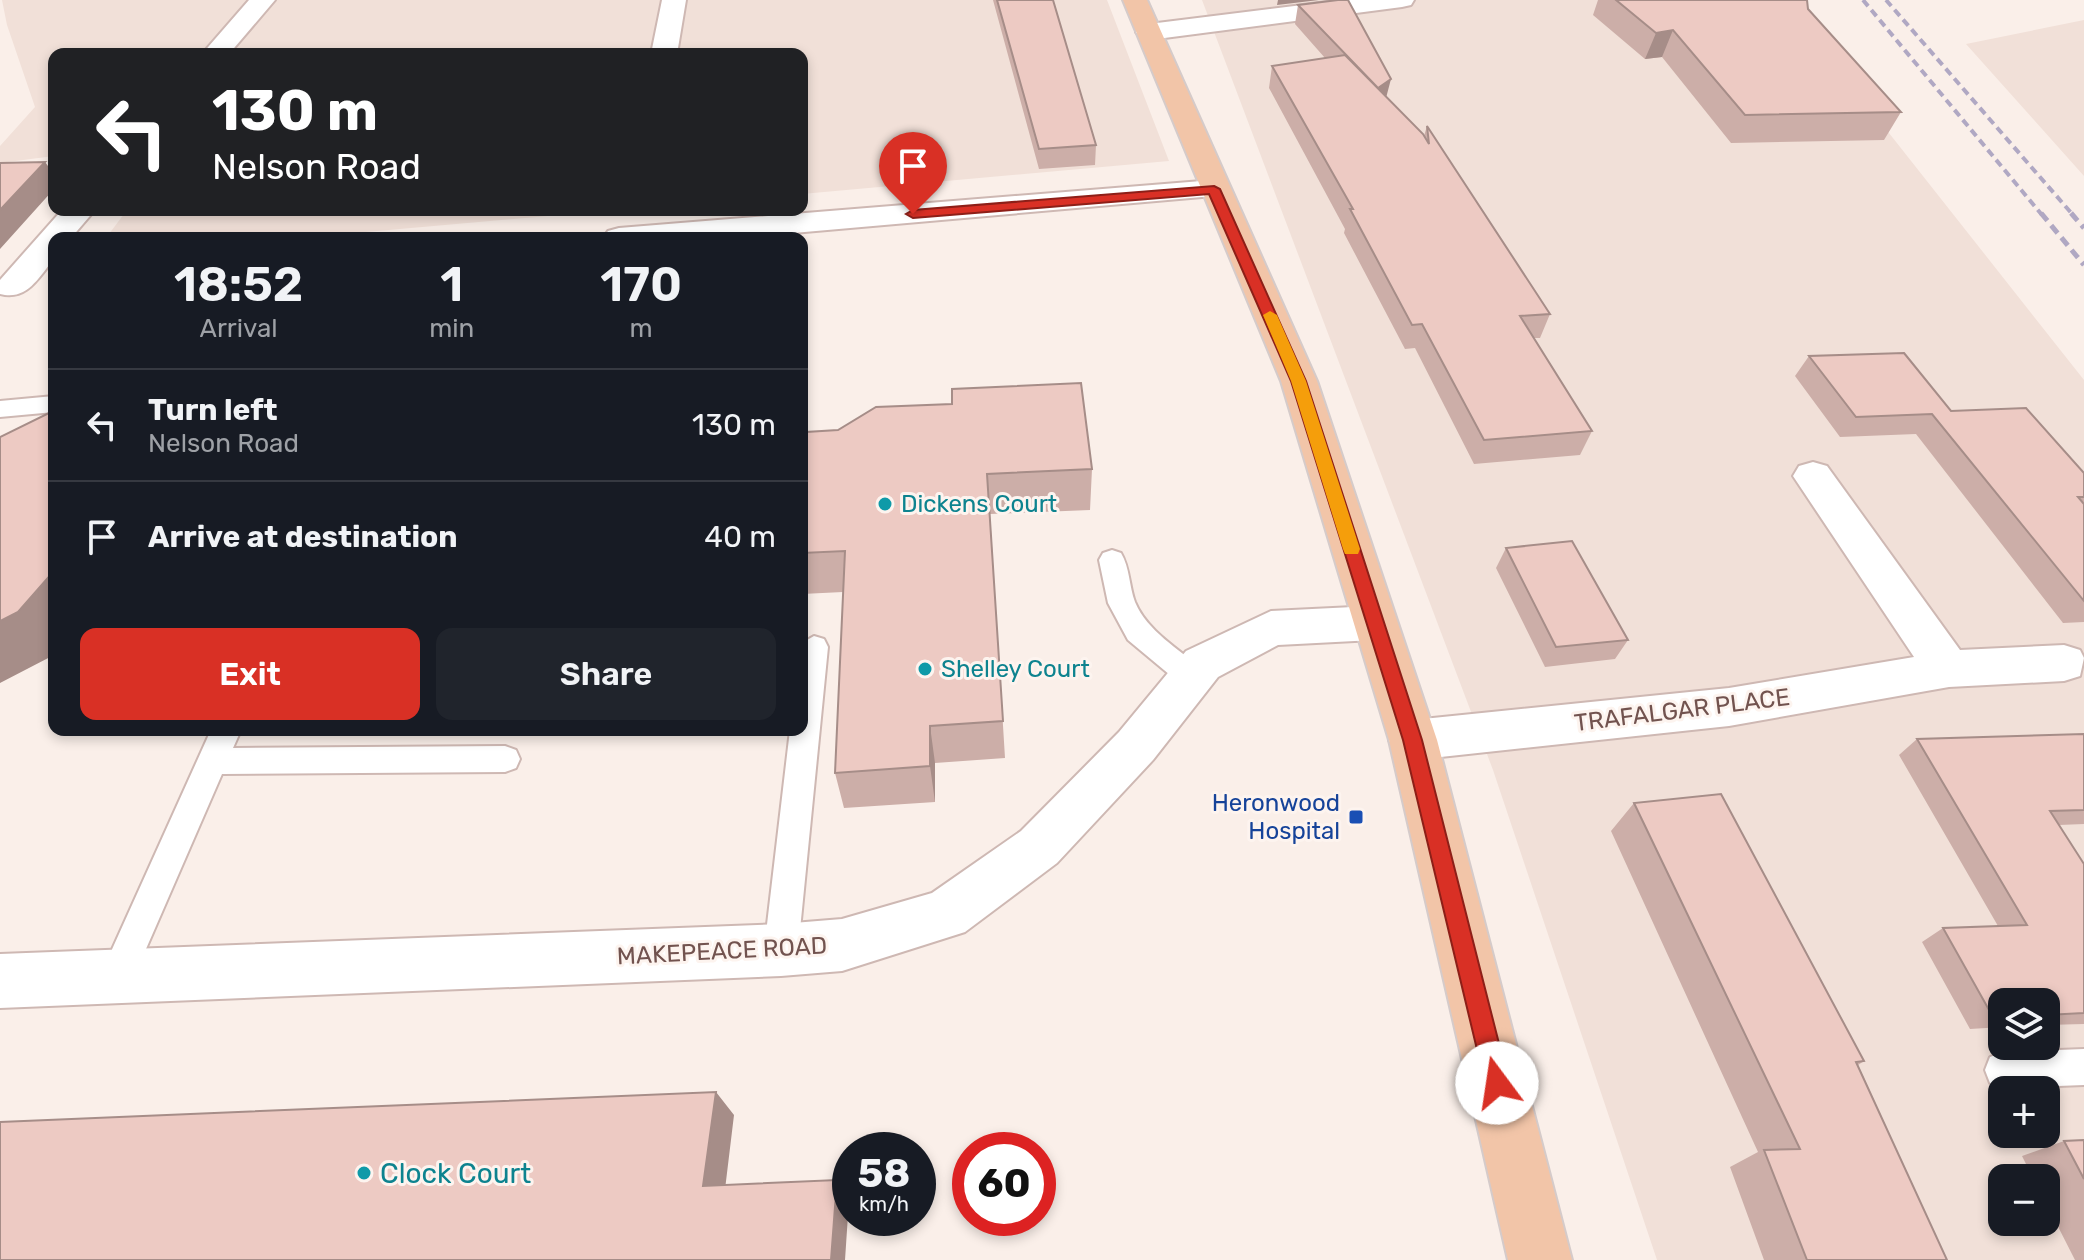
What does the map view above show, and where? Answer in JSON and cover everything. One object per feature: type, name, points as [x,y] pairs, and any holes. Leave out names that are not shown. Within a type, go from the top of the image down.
[{"type":"main road","points":[[1142,16],[1299,381],[1413,740],[1540,1260]]},
{"type":"street","points":[[220,48],[263,0]]},
{"type":"street","points":[[665,48],[674,0]]},
{"type":"street","points":[[1142,16],[1402,0]]},
{"type":"street","points":[[692,232],[1214,189]]},
{"type":"street","points":[[59,232],[74,216]]},
{"type":"street","points":[[6,288],[48,244]]},
{"type":"street","points":[[6,288],[48,284]]},
{"type":"street","points":[[1813,476],[1903,608],[1949,669]]},
{"type":"street","name":"MAKEPEACE ROAD","points":[[0,981],[842,945],[946,914],[1039,847],[1136,746],[1202,664],[1271,628],[1374,623]]},
{"type":"street","name":"TRAFALGAR PLACE","points":[[1413,740],[1729,707],[1949,669],[2064,663]]},
{"type":"lane","points":[[0,409],[48,405]]},
{"type":"lane","points":[[1112,560],[1122,603],[1138,632],[1192,677]]},
{"type":"lane","points":[[808,702],[814,647]]},
{"type":"lane","points":[[117,976],[223,736]]},
{"type":"lane","points":[[781,950],[804,736]]},
{"type":"lane","points":[[212,761],[505,759]]},
{"type":"lane","points":[[2003,1070],[2084,1067]]},
{"type":"shaded area","points":[[2,0],[1107,0],[1169,161],[808,193],[808,48],[48,48],[48,157],[0,163],[0,146],[35,107],[7,25]]},
{"type":"shaded area","points":[[1202,0],[1784,0],[2084,380],[2084,1260],[1657,1260],[1493,770]]},
{"type":"shaded area","points":[[2084,20],[2084,176],[1966,44]]},
{"type":"shaded area","points":[[122,216],[548,216],[366,232],[110,232]]},
{"type":"building","points":[[997,0],[1053,0],[1096,145],[1039,149]]},
{"type":"building","points":[[1348,0],[1391,79],[1378,88],[1298,5]]},
{"type":"building","points":[[1616,0],[1807,0],[1808,9],[1901,112],[1745,115],[1673,30],[1656,33]]},
{"type":"building","points":[[1345,55],[1423,134],[1429,144],[1427,126],[1550,314],[1520,316],[1592,431],[1484,440],[1422,324],[1412,325],[1350,209],[1353,209],[1272,66]]},
{"type":"building","points":[[45,162],[0,210],[0,163]]},
{"type":"building","points":[[1904,353],[1951,411],[2026,408],[2084,473],[2084,497],[2078,497],[2084,504],[2084,601],[1932,414],[1856,417],[1809,356]]},
{"type":"building","points":[[1081,383],[1092,469],[987,474],[1003,721],[930,726],[930,766],[835,773],[845,551],[808,553],[808,432],[838,430],[876,407],[952,404],[952,389]]},
{"type":"building","points":[[48,413],[48,578],[18,612],[0,621],[0,437]]},
{"type":"building","points":[[1572,541],[1628,640],[1556,647],[1506,548]]},
{"type":"building","points":[[2084,734],[2084,810],[2050,811],[2084,864],[2084,1013],[2060,1014],[2060,988],[1988,988],[1988,1008],[1943,928],[2027,925],[1917,739]]},
{"type":"building","points":[[1721,794],[1864,1061],[1856,1062],[1947,1260],[1807,1260],[1764,1150],[1800,1149],[1634,803]]},
{"type":"building","name":"Clock Court","points":[[716,1092],[703,1186],[832,1180],[831,1260],[0,1260],[0,1122]]},
{"type":"building","points":[[2084,1140],[2084,1179],[2064,1141]]},
{"type":"railway","points":[[1863,0],[2042,215]]},
{"type":"railway","points":[[1886,0],[2073,215]]},
{"type":"railway","points":[[2041,213],[2084,265]]},
{"type":"railway","points":[[2071,213],[2084,228]]},
{"type":"slow traffic","points":[[1270,315],[1299,381],[1351,549]]},
{"type":"place","name":"Dickens Court","points":[[885,504]]},
{"type":"place","name":"Shelley Court","points":[[925,669]]},
{"type":"place","name":"Heronwood Hospital","points":[[1356,817]]},
{"type":"place","name":"Clock Court","points":[[364,1173]]},
{"type":"route","points":[[913,214],[1214,189],[1299,381],[1413,740],[1497,1083]]}]
